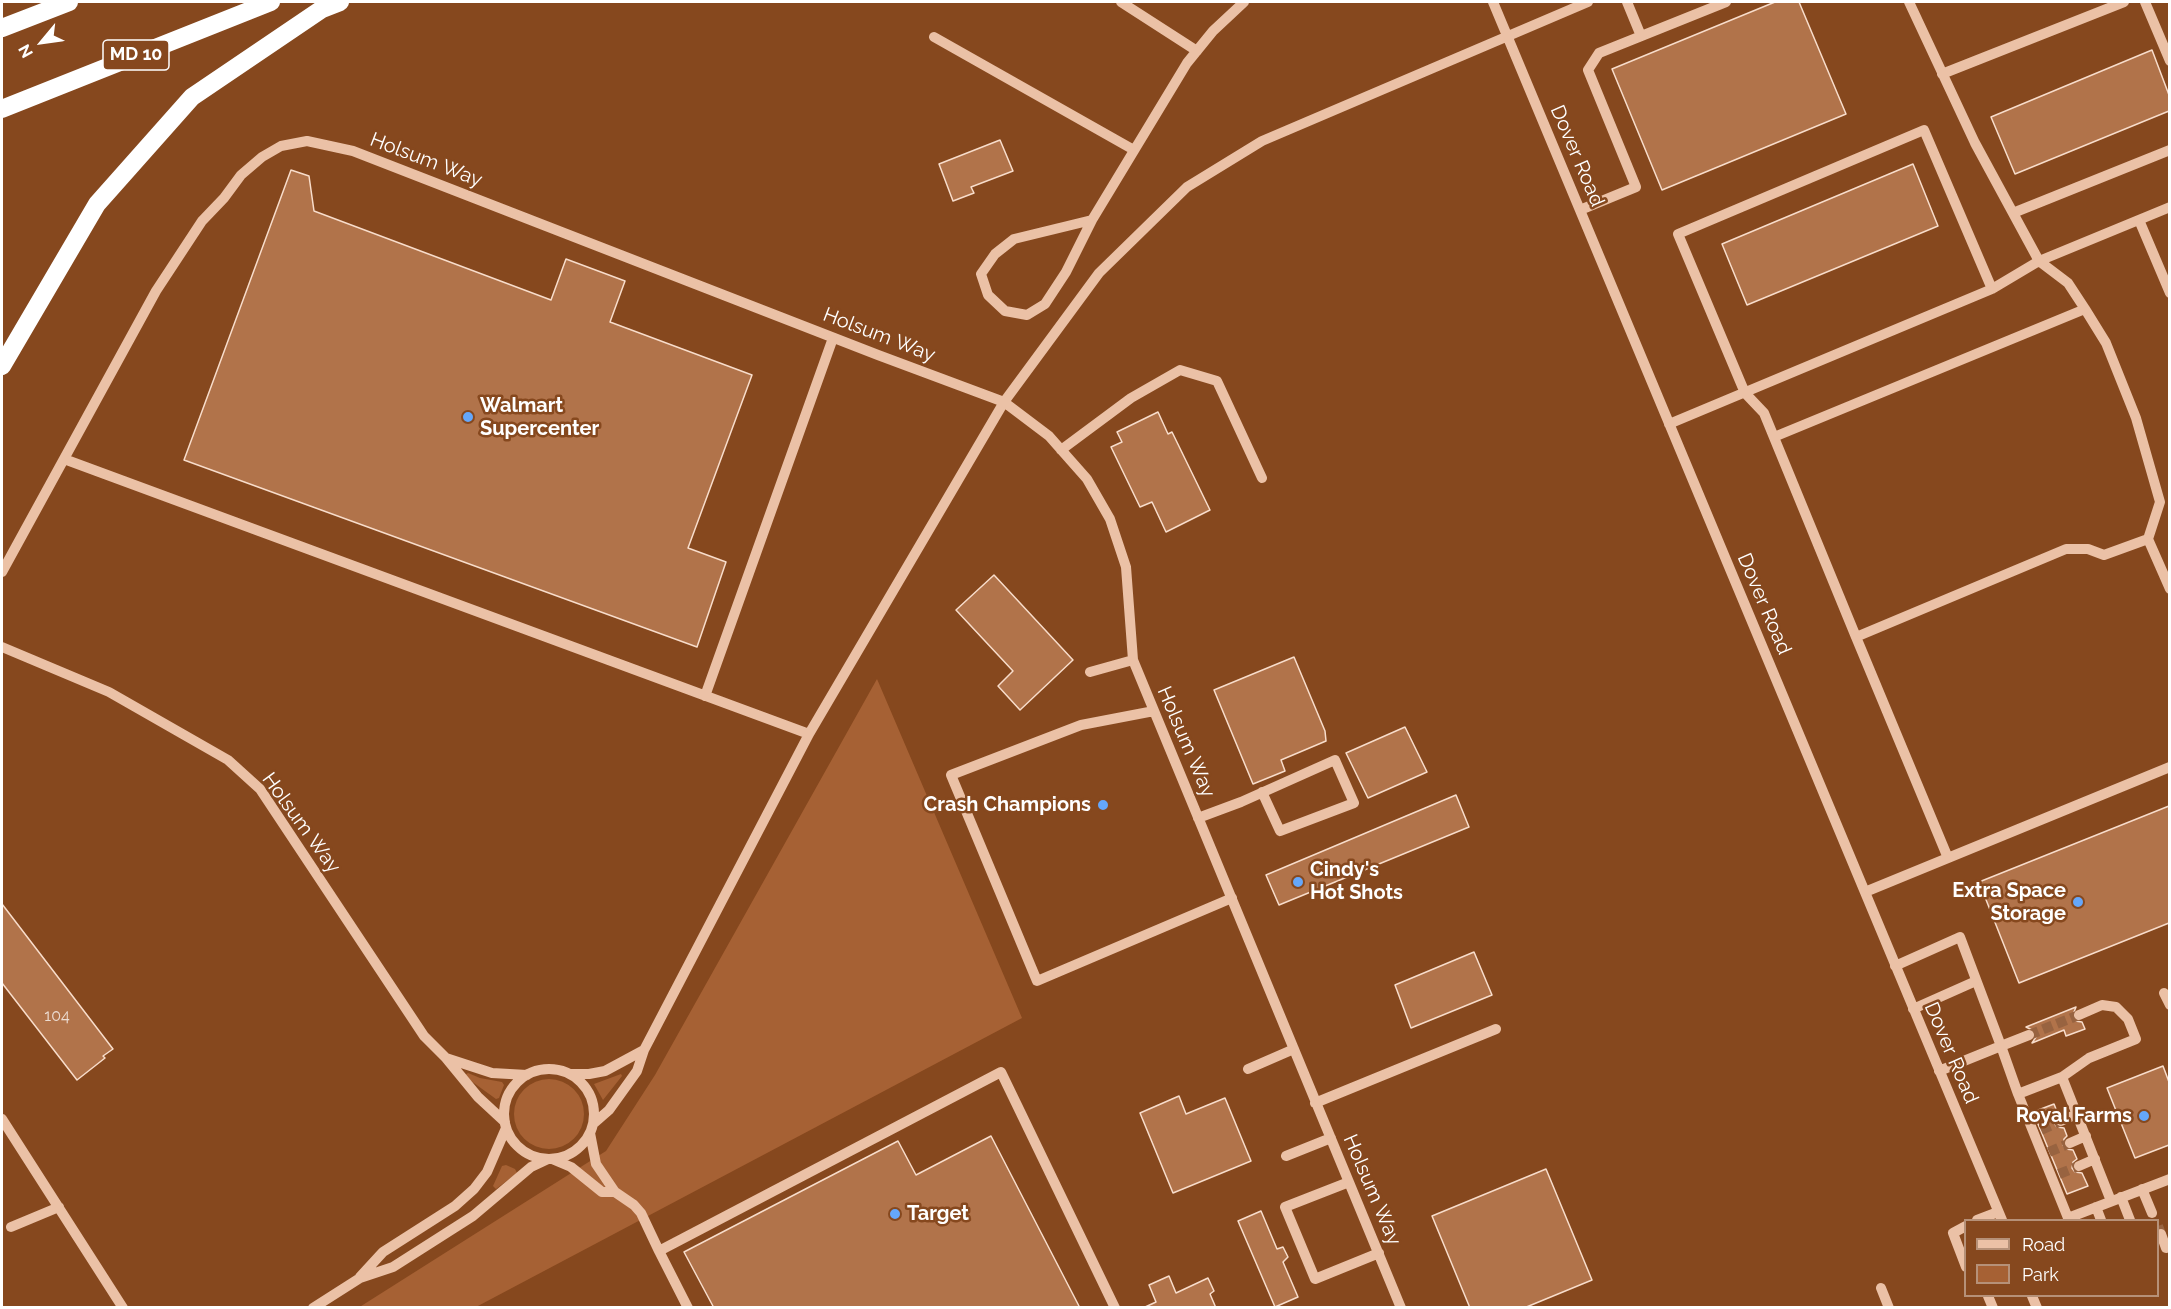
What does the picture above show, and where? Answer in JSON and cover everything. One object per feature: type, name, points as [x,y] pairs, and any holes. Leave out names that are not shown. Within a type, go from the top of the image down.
[{"type":"highway","points":[[2,28],[69,2]]},
{"type":"highway","name":"MD 10","points":[[2,109],[271,2]]},
{"type":"highway","points":[[2,366],[97,204],[192,97],[322,9],[340,2]]},
{"type":"street","points":[[1121,2],[1197,51]]},
{"type":"street","points":[[1092,220],[1014,239],[995,254],[981,274],[987,295],[1005,311],[1027,315],[1045,304],[1066,272],[1092,220],[1187,63],[1213,31],[1244,2]]},
{"type":"street","name":"Dover Road","points":[[1493,2],[2000,1216]]},
{"type":"street","points":[[313,1308],[360,1278],[393,1268],[473,1216],[531,1167],[550,1159],[564,1157],[584,1143],[592,1128],[609,1110],[637,1071],[644,1050],[809,734],[1004,402],[1099,273],[1186,187],[1262,141],[1588,2]]},
{"type":"street","points":[[1627,2],[1641,36]]},
{"type":"street","points":[[1580,210],[1636,187],[1588,70],[1599,53],[1726,2]]},
{"type":"street","points":[[1909,2],[1975,143],[2039,261],[2068,283],[2106,343],[2136,418],[2160,502],[2148,540],[2169,589]]},
{"type":"street","points":[[1942,74],[2124,2]]},
{"type":"street","points":[[2145,2],[2169,61]]},
{"type":"street","points":[[934,37],[1134,150]]},
{"type":"street","points":[[1948,858],[1764,413],[1745,393],[1678,234],[1924,130],[1992,289]]},
{"type":"street","name":"Holsum Way","points":[[2,572],[161,283],[202,221],[241,176],[262,157],[281,146],[307,141],[353,151],[833,338],[1004,402],[1048,436],[1061,450],[1087,479],[1110,519],[1126,567],[1132,660],[1401,1308]]},
{"type":"street","points":[[2013,213],[2169,150]]},
{"type":"street","points":[[1669,424],[1992,289],[2039,261],[2169,207]]},
{"type":"street","points":[[2139,220],[2169,293]]},
{"type":"street","points":[[1774,437],[2085,309]]},
{"type":"street","points":[[705,696],[833,338]]},
{"type":"street","points":[[1061,450],[1131,398],[1180,370],[1217,381],[1262,478]]},
{"type":"street","points":[[64,459],[809,734]]},
{"type":"street","points":[[1856,637],[2066,549],[2088,549],[2104,555],[2148,540]]},
{"type":"street","name":"Holsum Way","points":[[2,647],[109,692],[228,760],[260,789],[424,1036],[506,1125]]},
{"type":"street","points":[[1090,672],[1132,660]]},
{"type":"street","points":[[1154,711],[1082,725],[951,775],[1037,981],[1232,898]]},
{"type":"street","points":[[1198,818],[1335,760],[1354,803],[1280,831],[1262,792]]},
{"type":"street","points":[[1865,892],[2169,766]]},
{"type":"street","points":[[1896,966],[1960,937],[2018,1094],[2037,1131],[2055,1176],[2067,1219]]},
{"type":"street","points":[[1913,1008],[1976,981]]},
{"type":"street","points":[[2164,993],[2169,1005]]},
{"type":"street","points":[[2018,1094],[2062,1077],[2089,1058],[2136,1039],[2128,1019],[2116,1007],[2102,1005],[2079,1014]]},
{"type":"street","points":[[1315,1103],[1496,1029]]},
{"type":"street","points":[[1939,1071],[2029,1035]]},
{"type":"street","points":[[1248,1069],[1294,1049]]},
{"type":"street","points":[[571,1074],[604,1071],[644,1050]]},
{"type":"street","points":[[446,1058],[492,1072],[526,1075],[549,1069],[560,1070],[580,1081],[592,1101],[596,1164],[615,1192],[634,1205],[641,1213],[688,1308]]},
{"type":"street","points":[[659,1251],[1001,1072],[1115,1308]]},
{"type":"street","points":[[526,1075],[516,1083],[508,1095],[504,1108],[506,1125],[513,1140],[522,1150],[534,1157],[550,1159],[572,1167],[602,1192],[615,1192]]},
{"type":"street","points":[[2062,1077],[2095,1159],[2129,1219]]},
{"type":"street","points":[[2061,1121],[2077,1114]]},
{"type":"street","points":[[2,1119],[121,1307]]},
{"type":"street","points":[[360,1278],[383,1252],[455,1206],[474,1188],[488,1172],[506,1125]]},
{"type":"street","points":[[2070,1143],[2086,1136]]},
{"type":"street","points":[[1286,1156],[1331,1138]]},
{"type":"street","points":[[2079,1166],[2095,1159]]},
{"type":"street","points":[[2069,1219],[2169,1179]]},
{"type":"street","points":[[1349,1182],[1285,1207],[1315,1279],[1379,1254]]},
{"type":"street","points":[[2142,1189],[2152,1213]]},
{"type":"street","points":[[11,1227],[59,1207]]},
{"type":"street","points":[[2096,1207],[2100,1219]]},
{"type":"street","points":[[1964,1227],[1953,1233],[1964,1264]]},
{"type":"street","points":[[2161,1234],[2164,1249]]},
{"type":"street","points":[[1881,1288],[1889,1308]]},
{"type":"green space","points":[[877,679],[1022,1018],[476,1307],[358,1308],[606,1151],[655,1075]]},
{"type":"green space","points":[[468,1073],[502,1082],[504,1085],[499,1098],[496,1099],[467,1078],[465,1075]]},
{"type":"green space","points":[[621,1074],[622,1076],[603,1100],[594,1084]]},
{"type":"green space","points":[[549,1079],[562,1082],[574,1089],[581,1101],[584,1114],[581,1127],[574,1139],[562,1146],[549,1149],[536,1146],[524,1139],[517,1127],[514,1114],[517,1101],[524,1089],[536,1082]]},
{"type":"green space","points":[[506,1165],[515,1169],[517,1173],[496,1189],[493,1186],[502,1166]]},
{"type":"building","points":[[1775,2],[1799,2],[1846,114],[1662,190],[1612,69]]},
{"type":"building","points":[[2152,50],[2169,95],[2169,111],[2015,174],[1991,117]]},
{"type":"building","points":[[1000,140],[1013,171],[971,187],[974,193],[953,201],[939,164]]},
{"type":"building","points":[[1913,164],[1938,226],[1747,305],[1722,244]]},
{"type":"building","name":"Walmart Supercenter","points":[[291,170],[309,176],[314,211],[551,300],[566,259],[625,281],[610,322],[752,375],[688,548],[726,562],[697,647],[184,460]]},
{"type":"building","points":[[1158,412],[1168,434],[1172,432],[1210,510],[1166,532],[1152,502],[1140,507],[1111,447],[1122,442],[1117,432]]},
{"type":"building","points":[[994,575],[1073,660],[1020,710],[998,686],[1013,671],[956,610]]},
{"type":"building","points":[[1294,657],[1325,731],[1326,741],[1281,760],[1285,771],[1253,784],[1214,690]]},
{"type":"building","points":[[1405,727],[1427,772],[1368,798],[1346,753]]},
{"type":"building","points":[[1456,795],[1469,827],[1279,905],[1266,875]]},
{"type":"building","name":"Extra Space Storage","points":[[2169,806],[2169,923],[2019,983],[1979,882]]},
{"type":"building","points":[[2,904],[113,1049],[77,1080],[2,983]]},
{"type":"building","points":[[1474,952],[1492,995],[1411,1028],[1395,985]]},
{"type":"building","points":[[2076,1007],[2072,1017],[2075,1021],[2082,1022],[2085,1029],[2066,1036],[2064,1030],[2032,1043],[2036,1032],[2026,1027]]},
{"type":"building","name":"Royal Farms","points":[[2163,1066],[2169,1082],[2169,1145],[2135,1158],[2107,1088]]},
{"type":"building","points":[[1179,1096],[1186,1114],[1225,1098],[1251,1161],[1173,1193],[1140,1113]]},
{"type":"building","name":"Royal Farms","points":[[2054,1104],[2058,1114],[2054,1123],[2057,1127],[2064,1128],[2067,1136],[2063,1145],[2066,1149],[2073,1150],[2077,1159],[2073,1162],[2072,1168],[2075,1172],[2082,1173],[2088,1186],[2067,1194],[2033,1112]]},
{"type":"building","name":"Target","points":[[991,1136],[1080,1308],[714,1308],[684,1252],[898,1141],[916,1175]]},
{"type":"building","points":[[1546,1169],[1592,1280],[1524,1308],[1470,1308],[1432,1216]]},
{"type":"building","points":[[1261,1211],[1277,1249],[1283,1247],[1288,1257],[1283,1262],[1298,1297],[1275,1307],[1238,1221]]},
{"type":"building","points":[[1169,1276],[1176,1293],[1208,1278],[1214,1291],[1210,1294],[1216,1308],[1143,1308],[1156,1302],[1149,1285]]},
{"type":"tunnel","points":[[2029,1035],[2079,1015]]},
{"type":"tunnel","points":[[2041,1130],[2061,1121]]},
{"type":"tunnel","points":[[2049,1152],[2070,1143]]},
{"type":"tunnel","points":[[2059,1174],[2079,1166]]},
{"type":"tunnel","points":[[2159,1229],[2161,1234]]},
{"type":"place","name":"Walmart Supercenter","points":[[468,417]]},
{"type":"place","name":"Crash Champions","points":[[1103,805]]},
{"type":"place","name":"Cindy's Hot Shots","points":[[1298,882]]},
{"type":"place","name":"Extra Space Storage","points":[[2078,902]]},
{"type":"place","name":"Royal Farms","points":[[2144,1116]]},
{"type":"place","name":"Target","points":[[895,1214]]}]
